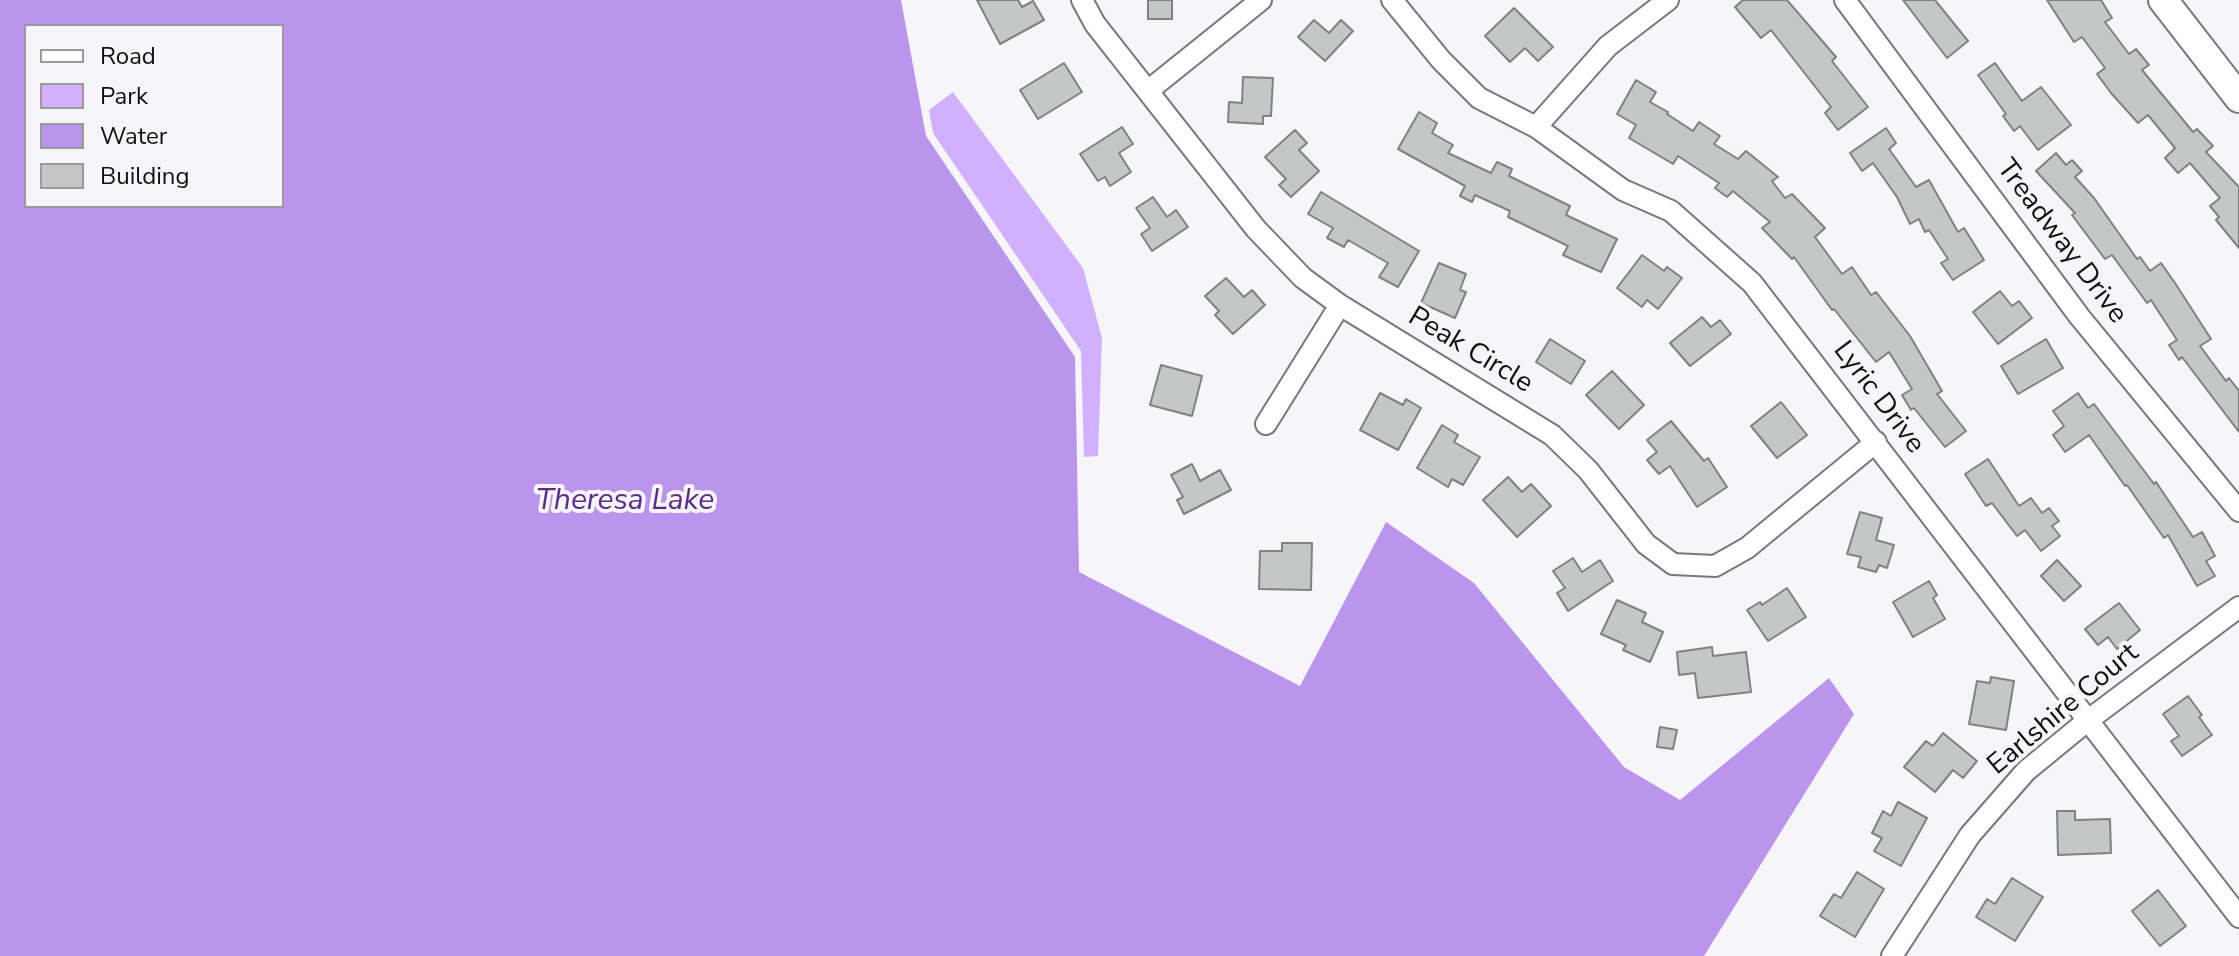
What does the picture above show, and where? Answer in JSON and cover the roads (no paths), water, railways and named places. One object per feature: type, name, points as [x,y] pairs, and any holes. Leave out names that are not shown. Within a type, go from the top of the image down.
[{"type":"street","name":"Peak Circle","points":[[1082,0],[1095,24],[1256,229],[1303,278],[1340,305],[1552,435],[1588,470],[1646,544],[1673,564],[1715,566],[1747,548],[1876,442]]},
{"type":"street","points":[[1149,90],[1261,0]]},
{"type":"street","name":"Lyric Drive","points":[[1392,0],[1441,60],[1479,98],[1536,127],[1623,190],[1671,211],[1743,274],[1786,324],[2239,917]]},
{"type":"street","points":[[1536,127],[1608,46],[1668,0]]},
{"type":"street","name":"Treadway Drive","points":[[1845,0],[2079,316],[2239,511]]},
{"type":"street","points":[[2163,0],[2239,98]]},
{"type":"street","points":[[1266,424],[1340,305]]},
{"type":"street","name":"Earlshire Court","points":[[1892,956],[1970,835],[2026,771],[2087,721],[2239,607]]},
{"type":"water","name":"Theresa Lake","points":[[0,0],[901,0],[926,136],[1075,357],[1079,572],[1300,686],[1386,522],[1474,583],[1624,767],[1680,800],[1829,678],[1854,714],[1704,956],[0,956]]}]
